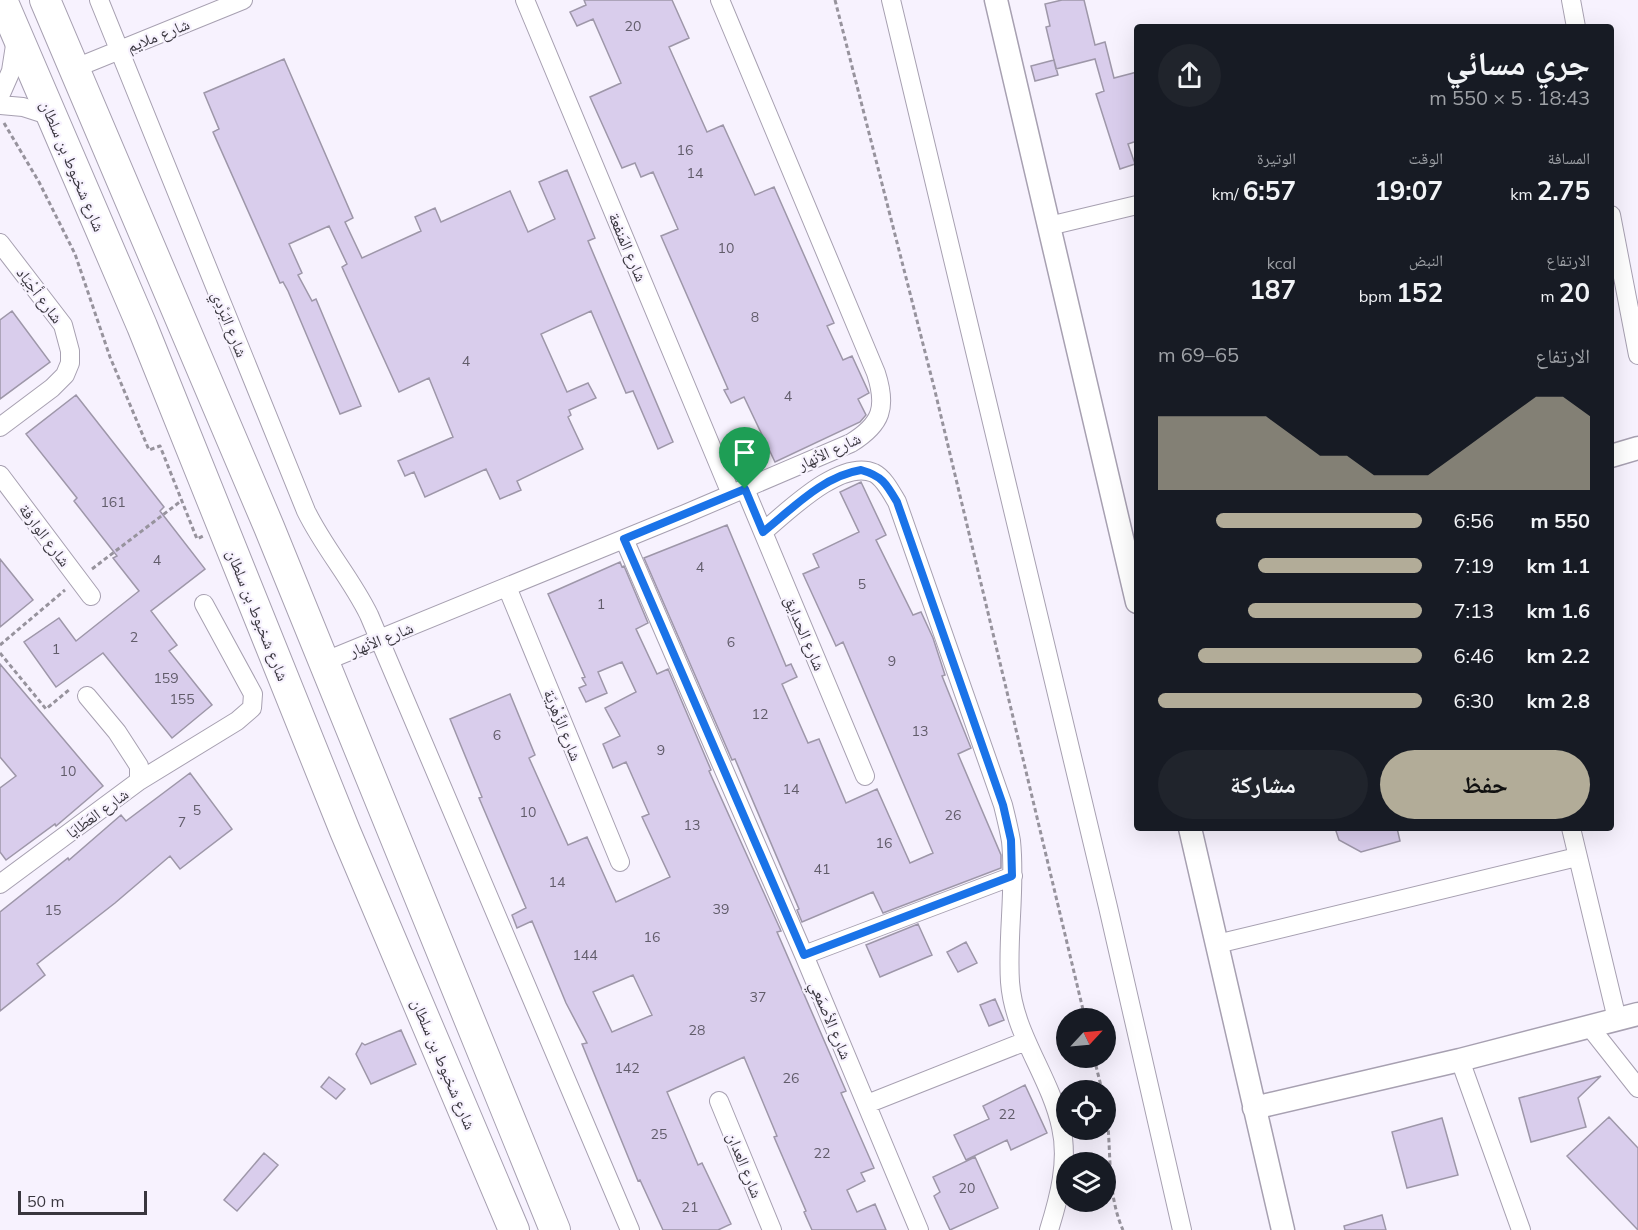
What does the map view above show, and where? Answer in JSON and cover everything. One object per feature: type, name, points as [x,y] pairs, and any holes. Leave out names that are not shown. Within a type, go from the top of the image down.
[{"type":"main road","name":"شارع شخبوط بن سلطان","points":[[2,0],[142,326],[345,831],[514,1230]]},
{"type":"main road","points":[[45,0],[269,527],[555,1230]]},
{"type":"street","name":"شارع البَرْدِي","points":[[99,0],[306,511],[325,547],[361,599],[380,639],[630,1230]]},
{"type":"street","name":"شارع ملايم","points":[[73,69],[243,0]]},
{"type":"street","name":"شارع المَنفعة","points":[[525,0],[738,491]]},
{"type":"street","name":"شارع الأنهار","points":[[323,662],[738,491],[863,436],[880,417],[882,395],[876,373],[720,0]]},
{"type":"street","points":[[891,0],[1105,895],[1182,1230]]},
{"type":"street","points":[[996,0],[1134,582]]},
{"type":"street","points":[[1571,0],[1575,24]]},
{"type":"street","points":[[0,96],[11,71],[16,34]]},
{"type":"street","points":[[0,105],[23,107],[51,116]]},
{"type":"street","points":[[1049,226],[1134,206]]},
{"type":"street","points":[[1614,231],[1638,355]]},
{"type":"street","name":"شارع أجْيَاد","points":[[0,243],[63,325],[70,351],[70,363],[65,375],[52,388],[0,427]]},
{"type":"street","points":[[1614,455],[1638,448]]},
{"type":"street","points":[[763,532],[819,487],[849,471],[861,470],[876,474],[889,488],[897,502],[1003,805],[1011,840],[1010,981],[1014,1009],[1062,1127],[1064,1152],[1059,1195],[1049,1230]]},
{"type":"street","name":"شارع الوارفة","points":[[0,475],[91,596]]},
{"type":"street","name":"شارع الحدايق","points":[[738,491],[763,532],[864,776]]},
{"type":"street","name":"شارع الأصمَعِي","points":[[624,539],[804,955],[919,1230]]},
{"type":"street","name":"شارع الزَّهْريّة","points":[[507,587],[620,862]]},
{"type":"street","points":[[139,781],[237,721],[252,708],[253,694],[204,604]]},
{"type":"street","name":"شارع العَطَايَا","points":[[0,884],[139,781],[139,766],[117,732],[87,696]]},
{"type":"street","points":[[1191,831],[1283,1230]]},
{"type":"street","points":[[1254,1108],[1460,1060],[1627,1017],[1577,857],[1572,831]]},
{"type":"street","points":[[1217,944],[1577,857]]},
{"type":"street","points":[[804,955],[1012,876]]},
{"type":"street","points":[[1589,1026],[1638,1088]]},
{"type":"street","points":[[867,1104],[1026,1041]]},
{"type":"street","points":[[1460,1060],[1521,1230]]},
{"type":"street","name":"شارع العدان","points":[[718,1101],[772,1230]]},
{"type":"path","points":[[835,0],[934,387],[1083,1008]]},
{"type":"path","points":[[0,116],[39,182],[75,254],[122,390],[149,450],[160,446],[197,539]]},
{"type":"path","points":[[0,653],[46,709],[77,683],[87,696]]},
{"type":"path","points":[[0,667],[7,662]]},
{"type":"path","points":[[1110,1140],[1113,1204],[1123,1230]]},
{"type":"building","points":[[584,0],[672,0],[689,38],[669,47],[707,132],[723,125],[755,195],[774,187],[834,323],[827,326],[843,360],[852,356],[869,393],[858,399],[866,415],[860,422],[775,462],[744,397],[731,403],[724,390],[728,389],[661,236],[678,229],[653,172],[641,177],[635,163],[622,168],[590,97],[621,83],[593,19],[577,26],[570,12],[586,5]]},
{"type":"building","points":[[1062,0],[1084,0],[1095,45],[1105,42],[1114,78],[1134,73],[1134,142],[1128,144],[1134,164],[1120,169],[1096,94],[1104,91],[1095,59],[1056,69],[1046,27],[1050,26],[1045,4]]},
{"type":"building","points":[[284,59],[353,218],[345,222],[362,258],[421,231],[415,217],[435,208],[441,222],[510,191],[528,232],[555,219],[539,182],[567,170],[595,238],[588,241],[673,442],[658,449],[633,391],[626,393],[591,311],[541,334],[567,392],[588,383],[596,398],[569,410],[571,415],[568,417],[583,449],[517,481],[521,490],[500,499],[486,469],[425,497],[414,472],[405,476],[398,461],[453,437],[429,378],[399,392],[342,267],[347,264],[329,226],[289,244],[302,273],[298,275],[312,301],[316,299],[361,406],[340,414],[288,291],[283,282],[280,283],[213,132],[219,129],[204,93]]},
{"type":"building","points":[[1054,60],[1058,75],[1035,81],[1031,66]]},
{"type":"building","points":[[12,311],[50,362],[0,399],[0,320]]},
{"type":"building","points":[[76,395],[164,507],[160,511],[205,569],[151,611],[177,645],[169,651],[212,705],[172,738],[103,653],[56,687],[24,642],[59,618],[76,641],[139,591],[113,558],[117,556],[74,501],[77,498],[26,434]]},
{"type":"building","points":[[861,482],[886,535],[876,540],[913,615],[921,612],[933,638],[945,675],[942,676],[971,748],[958,754],[1001,855],[1001,868],[883,913],[873,892],[802,922],[797,910],[799,909],[735,759],[732,760],[644,558],[727,525],[786,666],[791,664],[797,677],[782,684],[808,743],[819,739],[846,803],[877,789],[910,863],[933,853],[843,642],[836,646],[803,574],[819,567],[813,554],[859,532],[840,492]]},
{"type":"building","points":[[0,559],[33,600],[0,627]]},
{"type":"building","points":[[620,562],[622,567],[624,566],[648,623],[636,629],[657,674],[668,669],[711,770],[709,771],[781,931],[777,932],[846,1091],[841,1093],[874,1168],[861,1173],[865,1181],[847,1190],[857,1212],[875,1204],[886,1230],[812,1230],[774,1137],[777,1136],[744,1057],[667,1092],[698,1165],[702,1163],[731,1224],[718,1230],[663,1230],[640,1180],[638,1181],[582,1044],[587,1043],[566,1003],[532,921],[517,928],[512,915],[526,908],[479,798],[482,797],[450,719],[510,694],[535,755],[529,758],[568,845],[587,837],[616,902],[670,877],[642,817],[649,814],[626,762],[613,768],[603,744],[620,736],[605,708],[636,692],[622,662],[598,672],[607,693],[586,702],[579,688],[586,685],[582,678],[585,677],[548,594]],"holes":[[[633,975],[652,1015],[612,1032],[593,992]]]},
{"type":"building","points":[[0,664],[103,786],[56,826],[55,824],[6,860],[0,852],[0,788],[16,776],[0,757]]},
{"type":"building","points":[[190,773],[232,829],[180,869],[170,856],[115,903],[37,964],[45,975],[0,1011],[0,912],[68,858],[69,860],[121,815],[126,821]]},
{"type":"building","points":[[1336,831],[1398,831],[1400,841],[1361,852],[1339,840]]},
{"type":"building","points":[[918,924],[932,955],[880,977],[866,945]]},
{"type":"building","points":[[966,942],[977,963],[958,972],[947,952]]},
{"type":"building","points":[[995,999],[1004,1020],[989,1026],[980,1005]]},
{"type":"building","points":[[401,1030],[416,1064],[371,1084],[356,1054],[362,1043],[365,1045]]},
{"type":"building","points":[[1601,1076],[1578,1098],[1586,1127],[1531,1142],[1519,1098]]},
{"type":"building","points":[[329,1077],[345,1089],[336,1099],[321,1087]]},
{"type":"building","points":[[1025,1085],[1047,1133],[1011,1150],[1007,1140],[966,1160],[954,1135],[989,1119],[983,1106]]},
{"type":"building","points":[[1609,1117],[1638,1148],[1638,1230],[1567,1156]]},
{"type":"building","points":[[1442,1118],[1458,1175],[1407,1188],[1392,1132]]},
{"type":"building","points":[[264,1153],[278,1165],[237,1211],[224,1200]]},
{"type":"building","points":[[975,1157],[998,1208],[950,1230],[934,1196],[940,1192],[933,1177]]},
{"type":"building","points":[[1382,1215],[1386,1230],[1345,1230],[1344,1226]]},
{"type":"route","points":[[861,470],[876,474],[889,488],[897,502],[1003,805],[1011,840],[1012,876],[804,955],[624,539],[745,489],[763,532],[819,487],[849,471],[861,470]]}]
